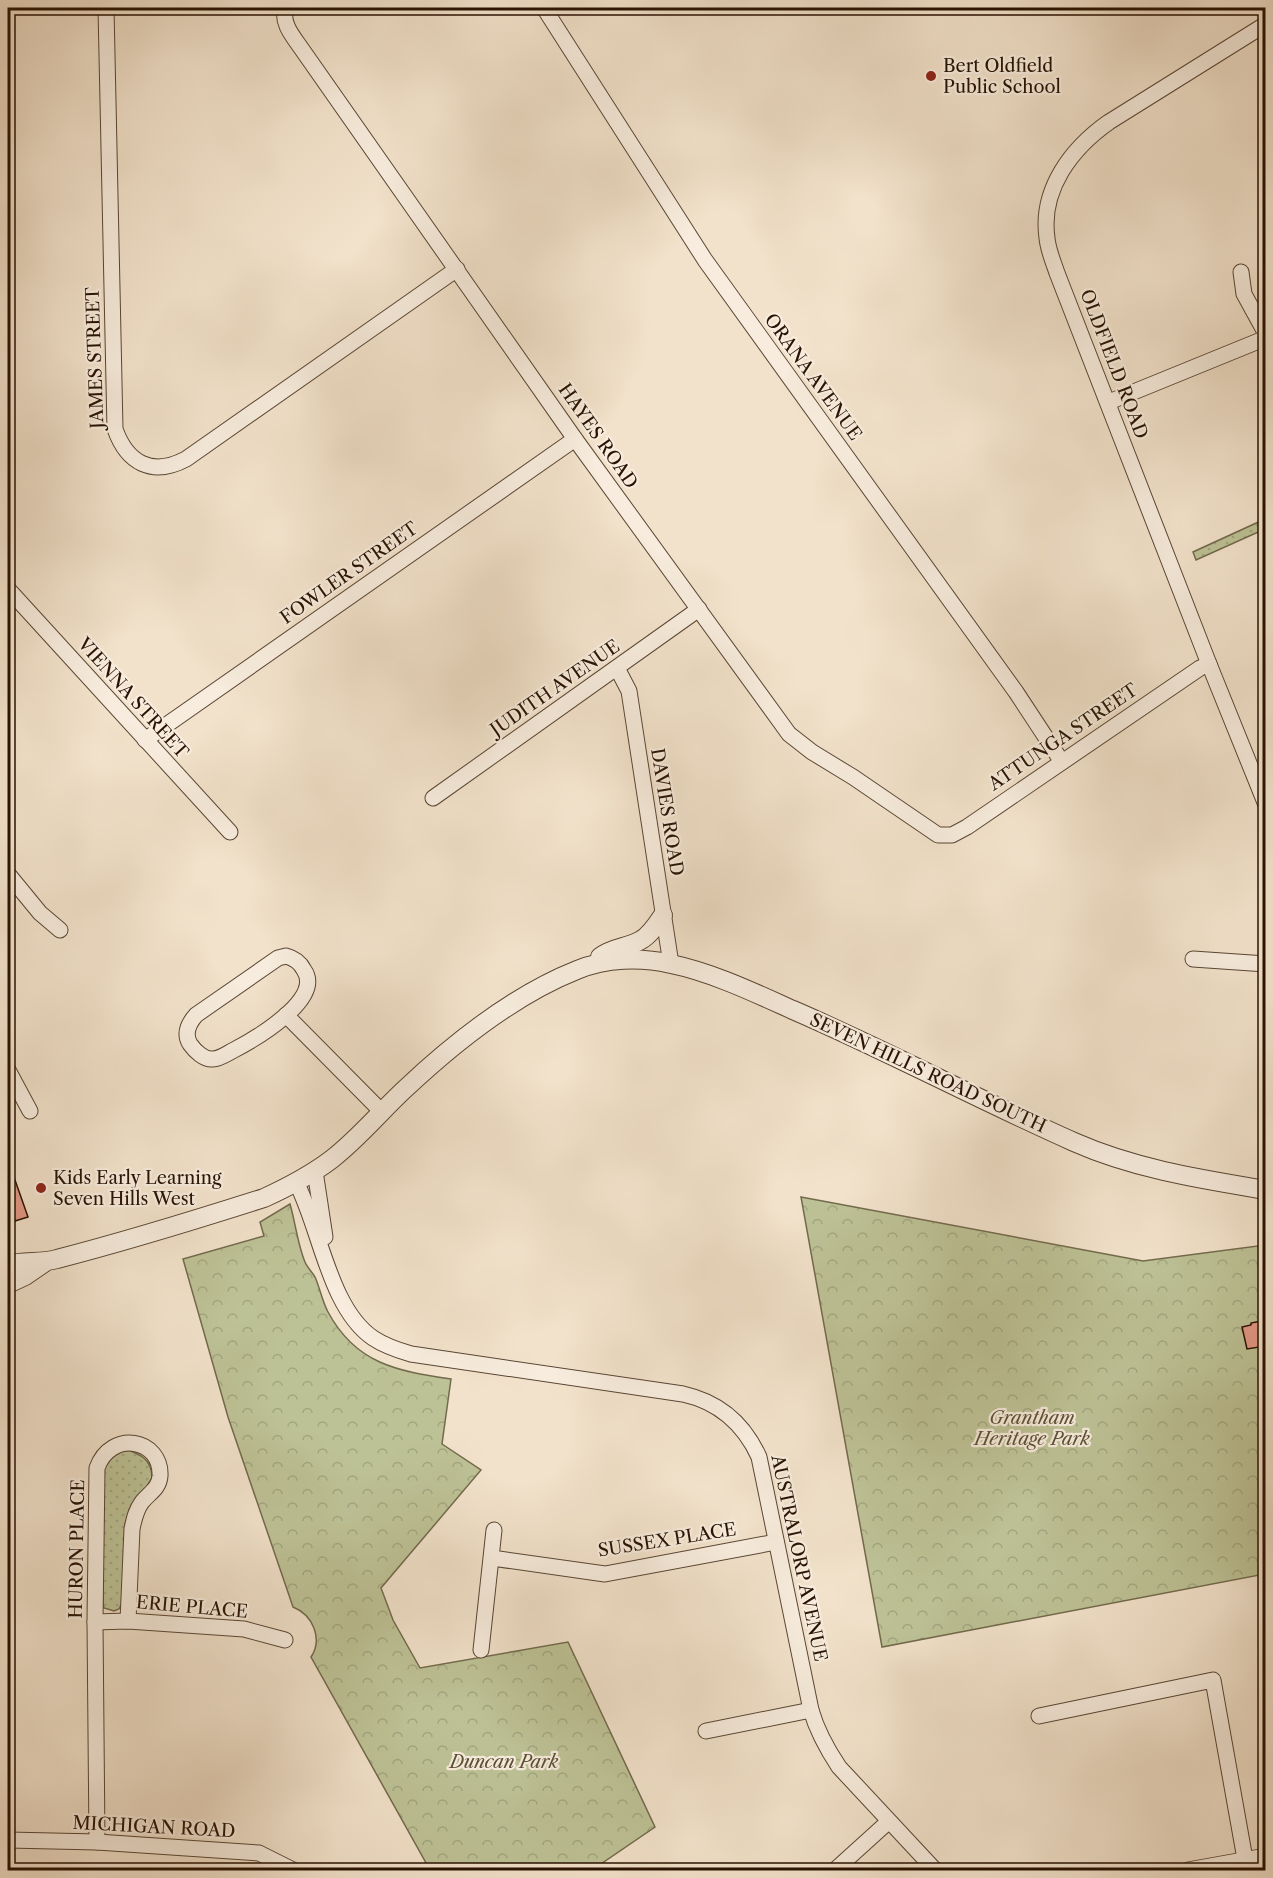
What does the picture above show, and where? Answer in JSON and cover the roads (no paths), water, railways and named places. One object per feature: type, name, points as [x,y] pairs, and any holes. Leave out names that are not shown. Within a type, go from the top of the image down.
[{"type":"street","name":"JAMES STREET","points":[[106,8],[115,429],[123,447],[131,457],[142,464],[158,468],[175,465],[186,459],[457,269]]},
{"type":"street","name":"HAYES ROAD","points":[[285,8],[287,28],[575,439],[794,738],[938,835]]},
{"type":"street","name":"ORANA AVENUE","points":[[544,8],[705,260],[1016,692],[1062,762]]},
{"type":"street","name":"OLDFIELD ROAD","points":[[1266,24],[1099,129],[1075,153],[1053,187],[1046,213],[1047,240],[1054,264],[1266,805]]},
{"type":"street","points":[[1109,402],[1266,336],[1244,294],[1241,272]]},
{"type":"street","name":"FOWLER STREET","points":[[145,740],[575,439]]},
{"type":"street","name":"VIENNA STREET","points":[[8,589],[230,832]]},
{"type":"street","name":"JUDITH AVENUE","points":[[433,798],[699,609]]},
{"type":"street","name":"ATTUNGA STREET","points":[[938,835],[949,835],[960,831],[1209,664]]},
{"type":"street","name":"DAVIES ROAD","points":[[617,668],[629,691],[671,963]]},
{"type":"street","points":[[8,874],[40,913],[60,930]]},
{"type":"street","name":"SEVEN HILLS ROAD SOUTH","points":[[592,964],[604,954],[644,938],[663,915]]},
{"type":"street","points":[[286,956],[297,961],[309,981],[305,992],[286,1015],[258,1038],[214,1059],[196,1052],[187,1037],[188,1028],[196,1015],[278,958],[286,956]]},
{"type":"street","name":"SEVEN HILLS ROAD SOUTH","points":[[8,1265],[17,1262],[44,1263],[178,1226],[264,1198],[315,1171],[349,1144],[444,1054],[499,1013],[559,978],[592,964],[626,959],[671,963],[746,989],[1076,1143],[1120,1159],[1188,1177],[1266,1190]]},
{"type":"street","points":[[1193,959],[1266,964]]},
{"type":"street","points":[[286,1015],[382,1112]]},
{"type":"street","points":[[8,1070],[30,1111]]},
{"type":"street","name":"AUSTRALORP AVENUE","points":[[315,1171],[330,1270]]},
{"type":"street","name":"AUSTRALORP AVENUE","points":[[296,1182],[306,1201],[342,1302],[352,1317],[371,1336],[390,1348],[411,1354],[695,1396],[716,1406],[735,1421],[744,1431],[759,1457],[811,1710],[822,1740],[839,1767],[935,1870]]},
{"type":"street","name":"SEVEN HILLS ROAD SOUTH","points":[[8,1284],[44,1263]]},
{"type":"street","name":"HURON PLACE","points":[[97,1842],[95,1622],[97,1468],[105,1453],[114,1446],[131,1443],[139,1444],[151,1452],[158,1464],[160,1477],[155,1490],[141,1504],[134,1518],[128,1620]]},
{"type":"street","points":[[481,1650],[494,1530]]},
{"type":"street","name":"SUSSEX PLACE","points":[[492,1558],[605,1574],[776,1542]]},
{"type":"street","name":"ERIE PLACE","points":[[95,1622],[128,1620],[244,1629],[285,1640]]},
{"type":"street","points":[[1039,1716],[1213,1680],[1245,1859]]},
{"type":"street","points":[[706,1731],[811,1710]]},
{"type":"street","points":[[835,1870],[888,1822]]},
{"type":"street","name":"MICHIGAN ROAD","points":[[8,1840],[97,1842],[259,1853],[293,1870]]},
{"type":"street","points":[[1188,1870],[1266,1856]]},
{"type":"place","name":"Bert Oldfield Public School","points":[[931,76]]},
{"type":"place","name":"Kids Early Learning Seven Hills West","points":[[41,1188]]},
{"type":"park label","name":"Grantham Heritage Park","points":[[1032,1428]]},
{"type":"park label","name":"Duncan Park","points":[[504,1762]]}]
